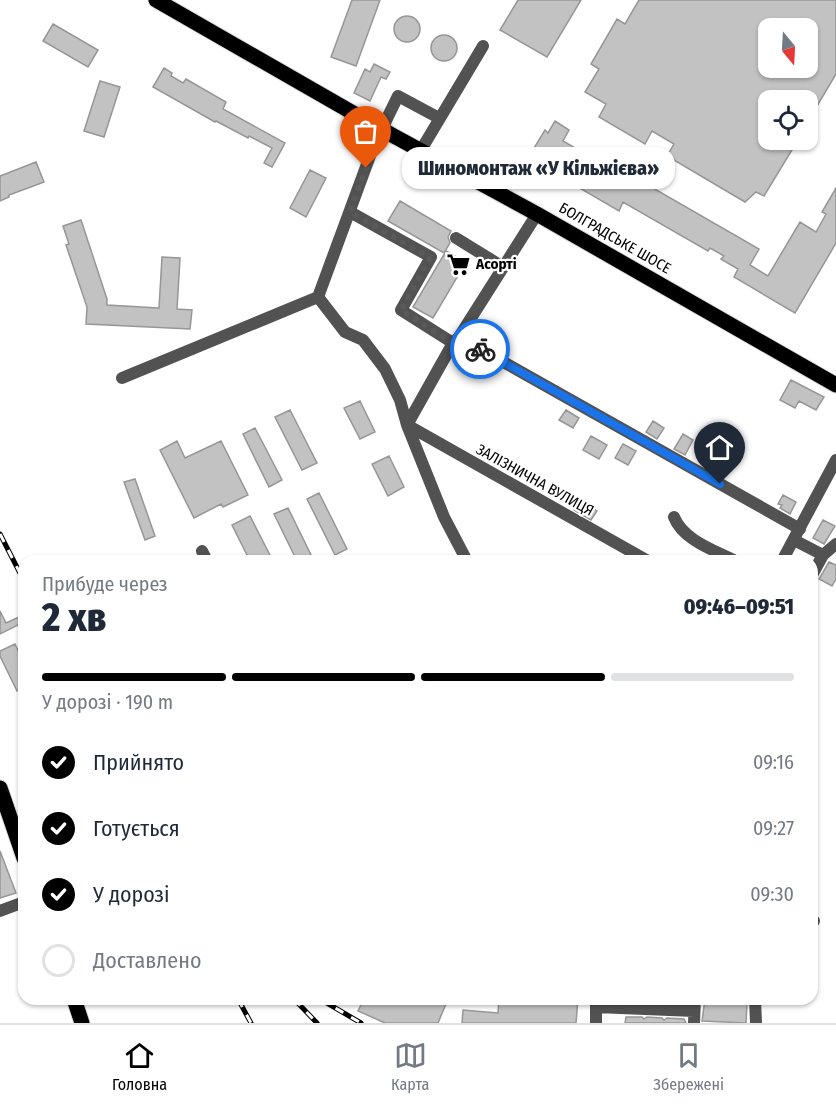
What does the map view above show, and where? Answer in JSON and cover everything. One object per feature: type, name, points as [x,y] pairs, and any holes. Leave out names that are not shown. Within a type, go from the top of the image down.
[{"type":"main road","name":"БОЛГРАДСЬКЕ ШОСЕ","points":[[156,0],[836,385]]},
{"type":"main road","points":[[0,788],[18,839]]},
{"type":"main road","points":[[76,1005],[82,1023]]},
{"type":"street","points":[[420,150],[483,46]]},
{"type":"street","points":[[122,378],[318,297],[381,129],[398,96],[439,118]]},
{"type":"street","points":[[350,212],[430,258],[401,310],[797,534],[824,555]]},
{"type":"street","points":[[407,425],[456,340],[537,214]]},
{"type":"street","points":[[456,238],[503,267]]},
{"type":"street","points":[[318,297],[345,332],[363,340],[385,369],[400,400],[407,425],[444,517],[463,555]]},
{"type":"street","name":"ЗАЛІЗНИЧНА ВУЛИЦЯ","points":[[407,425],[637,555]]},
{"type":"street","points":[[786,555],[836,460]]},
{"type":"street","points":[[674,517],[679,528],[689,537],[724,555]]},
{"type":"street","points":[[818,566],[824,555],[836,544]]},
{"type":"street","points":[[0,911],[18,904]]},
{"type":"street","points":[[596,1005],[596,1023]]},
{"type":"street","points":[[620,1005],[694,1011]]},
{"type":"street","points":[[755,1005],[756,1023]]},
{"type":"building","points":[[352,0],[380,0],[356,66],[331,57]]},
{"type":"building","points":[[518,0],[581,0],[547,57],[500,30]]},
{"type":"building","points":[[639,0],[836,0],[836,74],[818,104],[818,90],[758,90],[758,150],[792,150],[764,196],[756,192],[745,202],[667,156],[674,144],[652,131],[645,144],[599,117],[606,104],[585,92],[599,69],[591,64],[617,19],[625,24]]},
{"type":"building","points":[[407,16],[416,20],[420,29],[416,38],[407,42],[398,38],[394,29],[398,20]]},
{"type":"building","points":[[53,24],[98,50],[88,67],[43,41]]},
{"type":"building","points":[[444,35],[453,39],[457,48],[453,57],[444,61],[435,57],[431,48],[435,39]]},
{"type":"building","points":[[374,64],[390,72],[386,79],[381,77],[370,101],[354,93],[365,69],[370,72]]},
{"type":"building","points":[[164,68],[172,73],[171,76],[183,83],[186,79],[226,102],[223,109],[285,143],[272,167],[264,163],[272,148],[215,122],[153,87]]},
{"type":"building","points":[[100,81],[120,87],[104,137],[84,131]]},
{"type":"building","points":[[555,121],[569,130],[563,141],[623,176],[630,164],[644,172],[639,180],[759,249],[750,265],[768,276],[800,222],[816,232],[826,214],[822,212],[836,188],[836,243],[795,313],[734,277],[738,269],[721,259],[724,256],[710,248],[708,251],[623,202],[619,211],[528,158],[545,130],[548,133]]},
{"type":"building","points":[[36,162],[44,182],[9,195],[0,201],[0,176]]},
{"type":"building","points":[[310,170],[326,178],[306,217],[290,208]]},
{"type":"building","points":[[400,201],[451,231],[448,237],[450,243],[444,253],[388,221]]},
{"type":"building","points":[[81,220],[107,305],[159,308],[162,257],[180,258],[177,309],[192,310],[190,329],[86,324],[87,307],[66,245],[69,244],[63,226]]},
{"type":"building","points":[[446,251],[466,262],[433,318],[413,307]]},
{"type":"building","points":[[791,380],[824,397],[816,410],[799,401],[795,408],[780,400]]},
{"type":"building","points":[[360,401],[375,432],[360,439],[344,408]]},
{"type":"building","points":[[290,410],[317,463],[302,470],[275,417]]},
{"type":"building","points":[[566,410],[579,418],[573,428],[559,420]]},
{"type":"building","points":[[653,421],[664,428],[657,439],[646,432]]},
{"type":"building","points":[[255,428],[282,480],[269,487],[243,434]]},
{"type":"building","points":[[683,434],[693,440],[685,455],[674,449]]},
{"type":"building","points":[[591,436],[607,445],[599,459],[583,450]]},
{"type":"building","points":[[177,441],[185,458],[221,441],[248,495],[223,507],[221,504],[194,518],[160,450]]},
{"type":"building","points":[[623,444],[636,451],[628,465],[615,458]]},
{"type":"building","points":[[389,456],[404,487],[388,496],[372,464]]},
{"type":"building","points":[[135,479],[155,536],[145,540],[124,482]]},
{"type":"building","points":[[319,493],[347,549],[335,555],[307,499]]},
{"type":"building","points":[[783,495],[796,502],[790,514],[778,504]]},
{"type":"building","points":[[581,500],[597,511],[591,520],[574,510]]},
{"type":"building","points":[[288,508],[311,555],[294,555],[274,514]]},
{"type":"building","points":[[250,516],[270,555],[247,555],[232,525]]},
{"type":"building","points":[[823,520],[835,526],[824,544],[813,538]]},
{"type":"building","points":[[829,562],[836,565],[836,579],[832,586],[819,579]]},
{"type":"building","points":[[0,611],[6,623],[18,617],[18,625],[0,634]]},
{"type":"building","points":[[15,644],[18,650],[17,691],[0,656],[0,651]]},
{"type":"building","points":[[0,851],[16,893],[0,898]]},
{"type":"building","points":[[361,1005],[446,1005],[438,1023],[385,1023],[358,1011]]},
{"type":"building","points":[[499,1005],[578,1005],[576,1023],[462,1023],[463,1010],[498,1013]]},
{"type":"building","points":[[704,1005],[747,1005],[746,1023],[702,1021]]},
{"type":"building","points":[[626,1017],[684,1019],[686,1023],[625,1023]]},
{"type":"railway","points":[[0,534],[18,569]]},
{"type":"railway","points":[[241,1005],[251,1023]]},
{"type":"railway","points":[[300,1005],[317,1023]]},
{"type":"railway","points":[[330,1005],[361,1023]]},
{"type":"way so far","points":[[366,168],[350,212],[430,258],[401,310],[453,343],[459,337],[480,349]]},
{"type":"place","name":"Шиномонтаж «У Кільжієва»","points":[[366,168]]},
{"type":"place","name":"Асорті","points":[[458,264]]},
{"type":"route","points":[[480,349],[720,484]]}]
